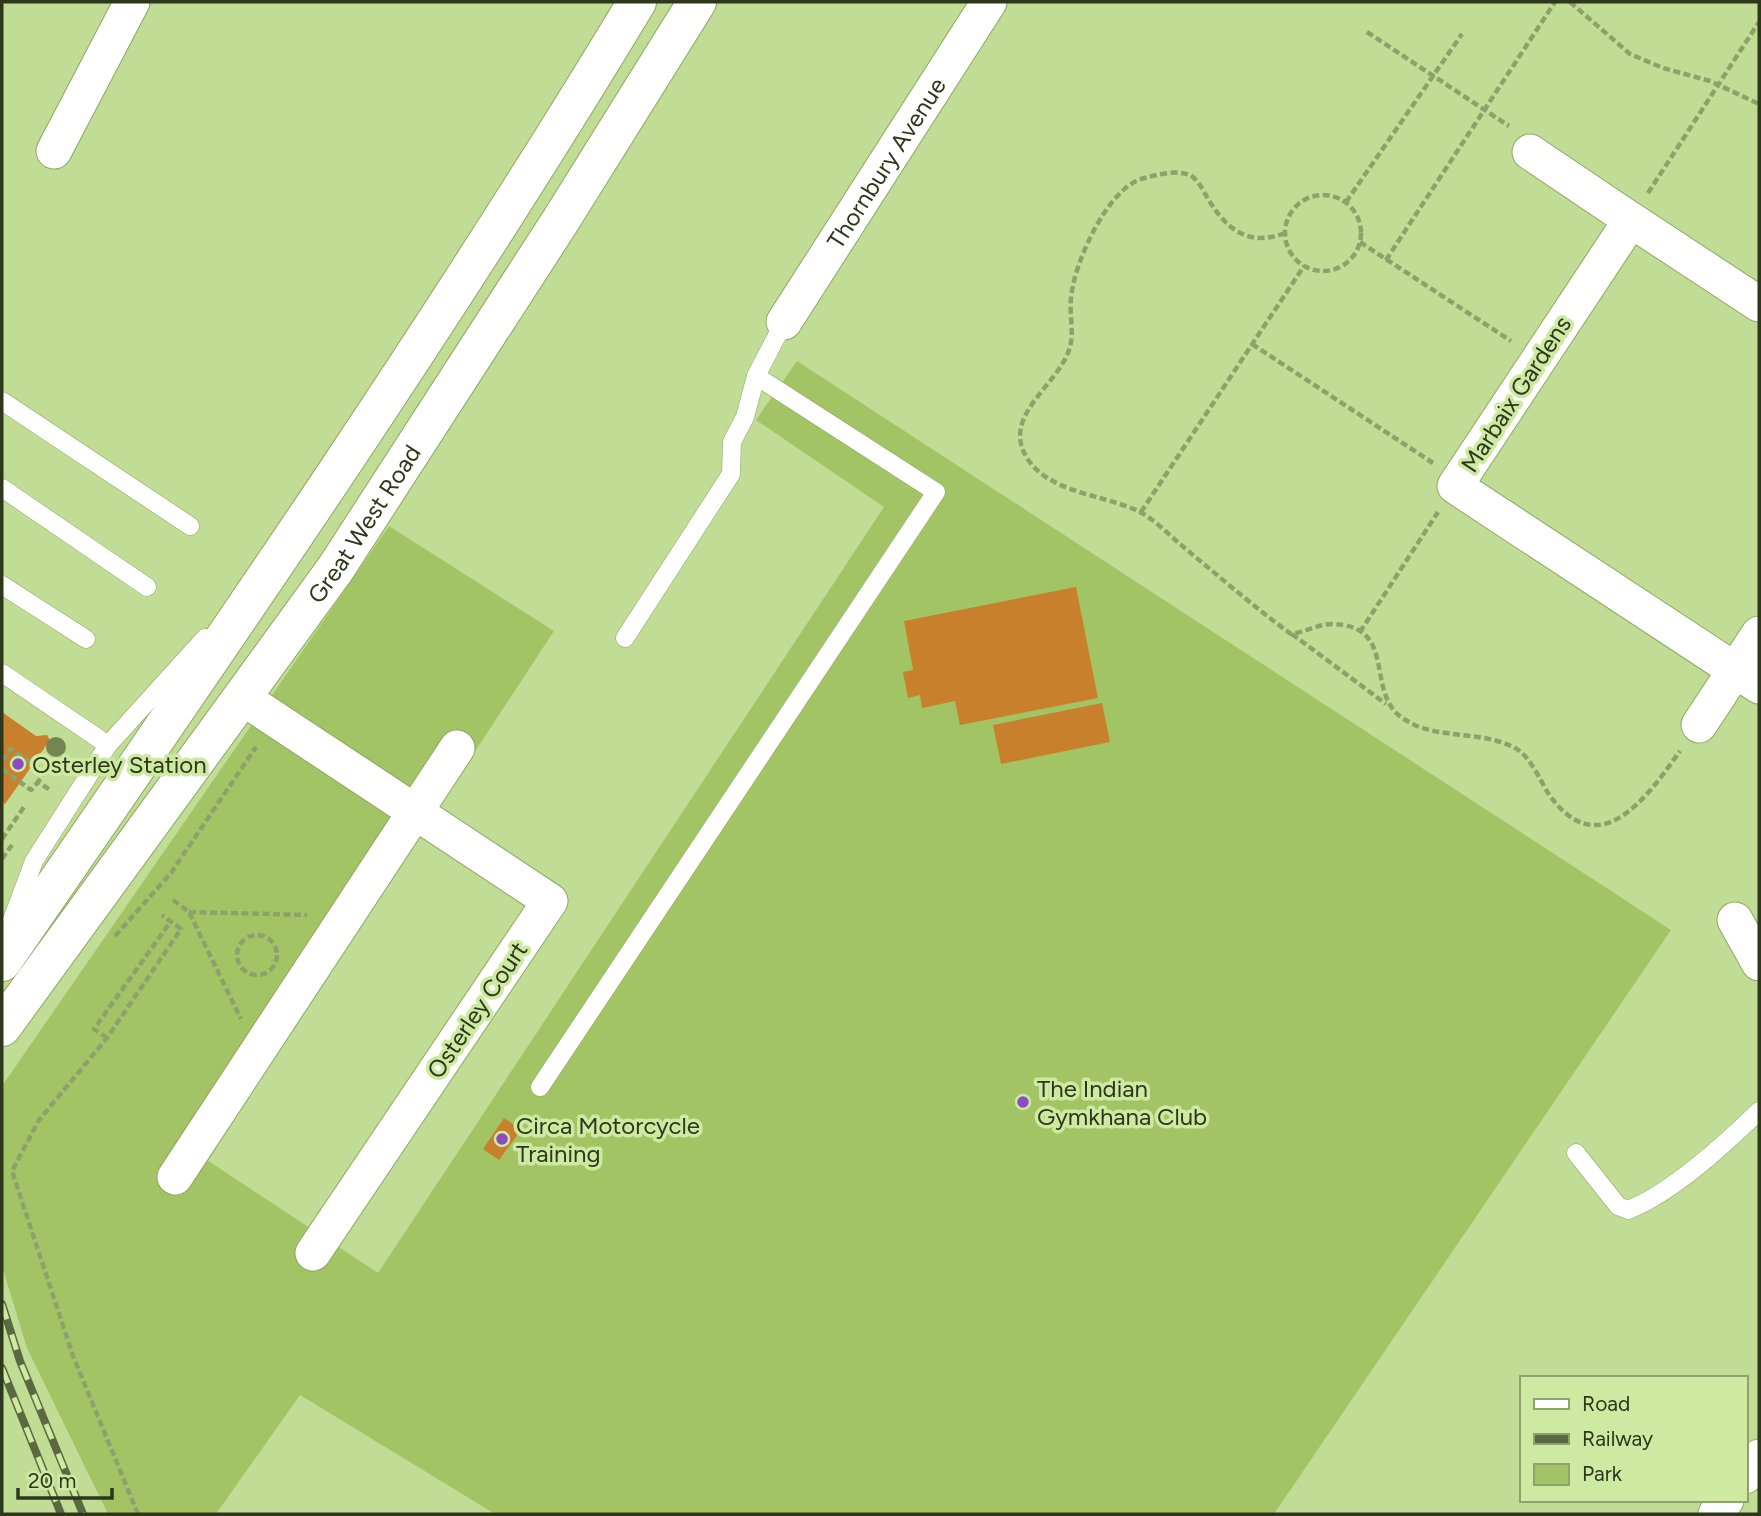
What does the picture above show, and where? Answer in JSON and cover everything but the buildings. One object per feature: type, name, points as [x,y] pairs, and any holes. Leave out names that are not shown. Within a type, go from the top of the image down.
[{"type":"highway","name":"Great West Road","points":[[2,961],[294,540],[568,117],[637,2]]},
{"type":"highway","name":"Great West Road","points":[[2,1026],[243,698],[359,533],[554,232],[697,2]]},
{"type":"street","points":[[54,151],[132,2]]},
{"type":"street","name":"Thornbury Avenue","points":[[784,323],[989,2]]},
{"type":"street","points":[[1530,152],[1759,304]]},
{"type":"street","name":"Marbaix Gardens","points":[[1631,220],[1457,483],[1747,678]]},
{"type":"street","points":[[1699,725],[1747,678],[1759,634]]},
{"type":"street","name":"Osterley Court","points":[[243,698],[550,901],[313,1253]]},
{"type":"street","points":[[175,1177],[457,748]]},
{"type":"street","points":[[1735,920],[1759,963]]},
{"type":"street","points":[[1747,1473],[1759,1457]]},
{"type":"lane","points":[[625,638],[731,474],[732,442],[745,417],[756,376],[784,323]]},
{"type":"lane","points":[[540,1087],[936,492],[756,376]]},
{"type":"lane","points":[[2,401],[190,526]]},
{"type":"lane","points":[[2,488],[147,587]]},
{"type":"lane","points":[[2,949],[34,861],[108,745],[294,540]]},
{"type":"lane","points":[[2,585],[86,639]]},
{"type":"lane","points":[[2,673],[108,745]]},
{"type":"lane","points":[[1576,1153],[1618,1206],[1628,1210],[1689,1171],[1759,1111]]},
{"type":"path","points":[[1386,260],[1555,2]]},
{"type":"path","points":[[1570,2],[1630,54],[1663,68],[1718,85],[1759,104]]},
{"type":"path","points":[[1631,220],[1759,22]]},
{"type":"path","points":[[1367,33],[1531,139],[1530,152]]},
{"type":"path","points":[[1346,202],[1461,34]]},
{"type":"path","points":[[1285,233],[1252,240],[1239,235],[1218,214],[1193,177],[1182,173],[1131,183],[1120,192],[1093,234],[1079,266],[1071,296],[1072,338],[1069,352],[1027,411],[1020,436],[1022,450],[1043,475],[1141,512],[1291,634],[1414,725],[1433,731],[1476,734],[1518,749],[1554,801],[1579,821],[1595,826],[1611,823],[1628,815],[1645,800],[1699,725]]},
{"type":"path","points":[[1334,196],[1346,202],[1360,224],[1360,242],[1349,260],[1339,267],[1316,270],[1304,266],[1289,249],[1285,233],[1290,214],[1308,198],[1334,196]]},
{"type":"path","points":[[1360,242],[1539,359]]},
{"type":"path","points":[[1141,512],[1304,266]]},
{"type":"path","points":[[1252,344],[1457,483],[1360,632]]},
{"type":"path","points":[[1291,634],[1330,624],[1347,626],[1360,632],[1377,651],[1387,704]]},
{"type":"path","points":[[2,761],[10,749],[44,772],[32,790],[2,769]]},
{"type":"path","points":[[38,782],[70,803]]},
{"type":"path","points":[[2,839],[24,807]]},
{"type":"path","points":[[173,900],[189,912],[257,1052]]},
{"type":"path","points":[[189,912],[347,915]]},
{"type":"path","points":[[138,1514],[73,1356],[12,1171],[39,1120],[107,1038],[181,929],[162,915]]},
{"type":"path","points":[[107,1038],[94,1029],[171,921]]},
{"type":"path","points":[[260,935],[272,941],[277,954],[274,967],[257,976],[244,972],[236,954],[242,941],[260,935]]},
{"type":"green space","name":"The Indian Gymkhana Club","points":[[797,361],[1671,930],[1274,1514],[495,1514],[300,1395],[216,1514],[108,1514],[27,1348],[2,1266],[2,1086],[389,526],[554,631],[207,1160],[378,1273],[884,507],[756,420]]},
{"type":"railway","points":[[2,1304],[20,1361],[83,1514]]},
{"type":"railway","points":[[2,1368],[61,1514]]},
{"type":"place","name":"Osterley Station","points":[[18,764]]},
{"type":"place","name":"The Indian Gymkhana Club","points":[[1023,1102]]},
{"type":"place","name":"Circa Motorcycle Training","points":[[502,1139]]}]
